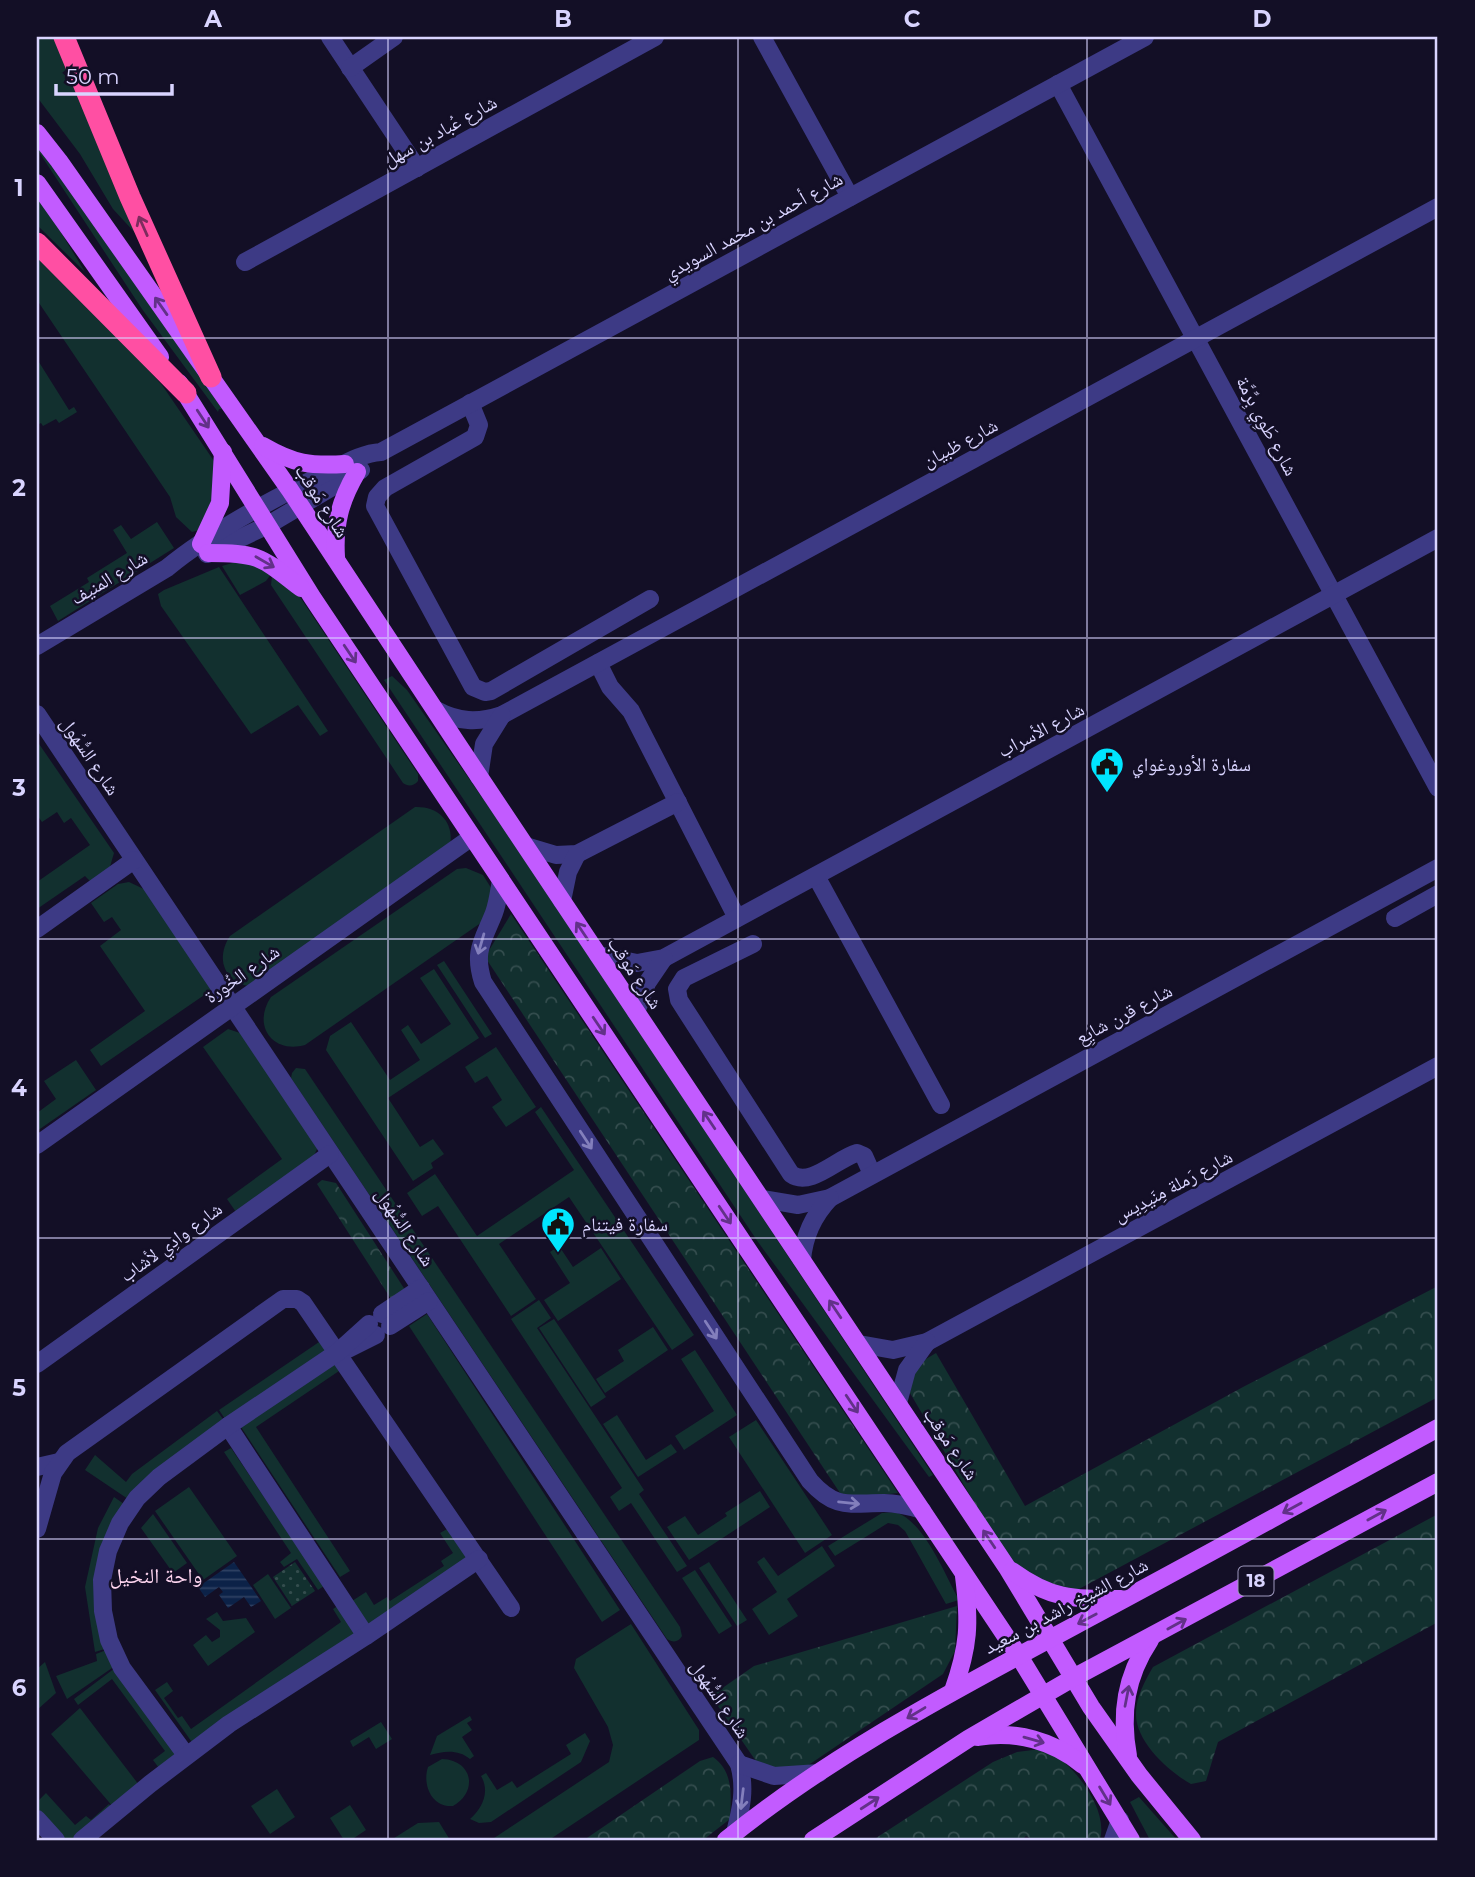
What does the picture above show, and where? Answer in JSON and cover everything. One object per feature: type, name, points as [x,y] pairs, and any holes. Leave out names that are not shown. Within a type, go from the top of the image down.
[{"type":"highway","points":[[64,37],[211,377]]},
{"type":"highway","points":[[37,243],[186,393]]},
{"type":"main road","name":"شارع مَوقب","points":[[37,133],[290,490],[1009,1569],[1073,1678],[1129,1760],[1192,1840]]},
{"type":"main road","points":[[37,183],[186,393],[312,597],[1019,1656],[1131,1840]]},
{"type":"main road","points":[[257,442],[300,464],[351,468],[337,513],[336,561]]},
{"type":"main road","points":[[223,452],[220,503],[204,549],[259,557],[312,597]]},
{"type":"main road","name":"شارع الشيخ راشد بن سعيد","points":[[730,1837],[818,1773],[953,1691],[1438,1428]]},
{"type":"main road","name":"18","points":[[813,1840],[968,1740],[1073,1678],[1152,1638],[1438,1482]]},
{"type":"main road","points":[[1009,1569],[1051,1594],[1080,1599],[1124,1599]]},
{"type":"main road","points":[[953,1691],[968,1635],[969,1616],[964,1573]]},
{"type":"main road","points":[[1129,1760],[1124,1714],[1127,1691],[1141,1654],[1152,1638]]},
{"type":"main road","points":[[968,1740],[1004,1735],[1040,1741],[1068,1754],[1091,1773]]},
{"type":"street","points":[[330,37],[417,168]]},
{"type":"street","points":[[350,68],[394,37]]},
{"type":"street","name":"شارع عُباد بن سهل","points":[[245,262],[655,37]]},
{"type":"street","points":[[762,37],[850,197]]},
{"type":"street","name":"شارع أحمد بن محمد السويدي","points":[[290,490],[371,463],[381,452],[1141,38]]},
{"type":"street","name":"شارع طَوِي بِرِّمَّة","points":[[1058,84],[1438,788]]},
{"type":"street","name":"شارع ظبيان","points":[[436,710],[446,716],[468,721],[502,715],[1438,207]]},
{"type":"street","points":[[470,403],[479,425],[475,437],[385,488],[377,497],[376,510],[470,681],[479,691],[491,691],[650,599]]},
{"type":"street","name":"شارع أحمد بن محمد السويدي","points":[[300,506],[351,468]]},
{"type":"street","name":"شارع المنيف","points":[[204,549],[258,509],[290,490]]},
{"type":"street","name":"شارع المنيف","points":[[37,646],[167,568],[204,549],[268,525],[300,506]]},
{"type":"street","name":"شارع الأسراب","points":[[598,955],[637,963],[664,958],[1438,538]]},
{"type":"street","points":[[593,633],[610,687],[631,711],[737,918]]},
{"type":"street","name":"شارع السُّهُول","points":[[37,714],[739,1764],[743,1797],[730,1837]]},
{"type":"street","points":[[479,777],[484,744],[502,715]]},
{"type":"street","points":[[526,846],[556,855],[578,854],[678,802]]},
{"type":"street","name":"شارع الخُورة","points":[[37,1145],[472,837]]},
{"type":"street","points":[[562,901],[568,872],[578,854]]},
{"type":"street","points":[[37,929],[134,860]]},
{"type":"street","name":"شارع قرن شايِع","points":[[802,1260],[809,1228],[821,1207],[830,1198],[1438,868]]},
{"type":"street","points":[[816,876],[942,1105]]},
{"type":"street","points":[[501,880],[495,909],[477,957],[483,982],[810,1481],[822,1494],[835,1502],[852,1505],[894,1503],[922,1510]]},
{"type":"street","points":[[1395,918],[1438,894]]},
{"type":"street","points":[[714,931],[727,957]]},
{"type":"street","points":[[754,944],[684,978],[679,985],[678,995],[794,1177],[804,1179],[857,1153],[864,1156],[872,1174]]},
{"type":"street","name":"شارع الأسراب","points":[[636,1012],[647,983],[664,958]]},
{"type":"street","name":"شارع رَملة مِنَيدِيس","points":[[859,1345],[893,1350],[928,1342],[1438,1066]]},
{"type":"street","name":"شارع وادِي لأشاب","points":[[37,1364],[330,1154]]},
{"type":"street","name":"شارع قرن شايِع","points":[[762,1199],[798,1205],[830,1198]]},
{"type":"street","points":[[186,1755],[122,1668],[109,1640],[103,1611],[103,1580],[108,1551],[120,1523],[137,1498],[159,1477],[228,1426],[425,1295]]},
{"type":"street","points":[[37,1527],[48,1484],[60,1462],[75,1446],[283,1299],[297,1299],[303,1303],[338,1352],[511,1608]]},
{"type":"street","name":"شارع رَملة مِنَيدِيس","points":[[898,1403],[907,1370],[928,1342]]},
{"type":"street","points":[[228,1426],[366,1636]]},
{"type":"street","points":[[37,1467],[60,1462]]},
{"type":"street","points":[[82,1840],[186,1755],[274,1693],[366,1636],[479,1559]]},
{"type":"street","name":"شارع السُّهُول","points":[[739,1764],[774,1776],[818,1773]]},
{"type":"street","points":[[37,1819],[56,1840]]},
{"type":"street","points":[[1113,1840],[1120,1820]]},
{"type":"green space","points":[[37,37],[58,37],[137,235],[113,209],[80,154],[37,97]]},
{"type":"green space","points":[[37,142],[222,409],[218,412],[142,309],[37,149]]},
{"type":"green space","points":[[37,193],[85,272],[37,225]]},
{"type":"green space","points":[[37,248],[162,385],[214,461],[218,488],[204,529],[192,532],[176,517],[170,497],[37,300]]},
{"type":"green space","points":[[37,359],[69,410],[74,407],[77,412],[59,423],[56,419],[43,426],[41,423],[37,425]]},
{"type":"green space","points":[[157,522],[174,548],[58,621],[50,606],[89,582],[87,578],[127,553],[113,530],[121,525],[131,539]]},
{"type":"green space","points":[[246,559],[274,570],[266,581],[240,595],[222,566]]},
{"type":"green space","points":[[219,567],[328,731],[320,736],[298,705],[251,734],[161,606],[158,594]]},
{"type":"green space","points":[[272,576],[286,576],[418,774],[415,784],[403,783],[271,585]]},
{"type":"green space","points":[[392,676],[407,690],[521,853],[933,1475],[929,1477],[758,1242],[384,680]]},
{"type":"green space","points":[[37,741],[114,853],[109,870],[91,882],[85,876],[37,909],[37,882],[90,845],[71,818],[64,823],[57,812],[42,822],[37,815]]},
{"type":"green space","points":[[415,807],[432,810],[444,819],[450,833],[449,850],[254,987],[236,982],[230,976],[223,962],[223,954],[230,936]]},
{"type":"green space","points":[[466,868],[483,875],[493,891],[485,920],[305,1045],[283,1045],[268,1035],[264,1018],[271,997],[457,869]]},
{"type":"green space","points":[[129,882],[146,890],[213,989],[101,1066],[90,1050],[145,1011],[100,946],[121,930],[112,917],[104,922],[91,903],[118,884]]},
{"type":"green space","points":[[511,914],[898,1493],[844,1499],[485,957]]},
{"type":"green space","points":[[444,961],[492,1034],[485,1038],[437,965]]},
{"type":"green space","points":[[434,969],[479,1038],[388,1098],[420,1147],[433,1139],[444,1154],[431,1163],[433,1168],[413,1181],[326,1050],[330,1036],[351,1022],[390,1080],[420,1060],[401,1030],[408,1025],[421,1044],[451,1024],[420,978]]},
{"type":"green space","points":[[228,1029],[240,1033],[318,1147],[310,1164],[238,1215],[227,1199],[282,1159],[203,1047]]},
{"type":"green space","points":[[496,1047],[536,1107],[506,1127],[492,1107],[502,1100],[487,1076],[475,1083],[465,1067]]},
{"type":"green space","points":[[76,1060],[96,1090],[37,1131],[37,1113],[56,1099],[44,1081]]},
{"type":"green space","points":[[296,1068],[305,1069],[680,1627],[682,1636],[679,1640],[667,1639],[291,1078]]},
{"type":"green space","points":[[541,1107],[694,1335],[672,1350],[569,1197],[499,1244],[536,1299],[511,1316],[438,1206],[422,1216],[407,1193],[435,1174],[477,1236],[574,1170],[535,1112]]},
{"type":"green space","points":[[322,1180],[336,1183],[407,1293],[393,1302],[317,1184]]},
{"type":"green space","points":[[559,1246],[573,1267],[601,1248],[621,1279],[558,1321],[544,1300],[570,1283],[550,1252]]},
{"type":"green space","points":[[1438,1286],[1438,1397],[1077,1590],[1047,1588],[1022,1575],[995,1538],[910,1393],[916,1368],[936,1353],[1025,1506],[1243,1387]]},
{"type":"green space","points":[[539,1300],[551,1318],[537,1328],[644,1490],[639,1494],[687,1566],[677,1572],[631,1503],[619,1511],[610,1497],[622,1488],[511,1319]]},
{"type":"green space","points":[[427,1314],[620,1610],[602,1622],[409,1326]]},
{"type":"green space","points":[[554,1319],[606,1397],[591,1407],[539,1328]]},
{"type":"green space","points":[[653,1327],[668,1350],[605,1393],[596,1379],[624,1361],[618,1350]]},
{"type":"green space","points":[[322,1340],[330,1351],[227,1422],[219,1410]]},
{"type":"green space","points":[[695,1350],[737,1415],[684,1450],[675,1436],[714,1411],[681,1359]]},
{"type":"green space","points":[[333,1362],[339,1371],[256,1427],[350,1571],[340,1577],[239,1424]]},
{"type":"green space","points":[[217,1411],[226,1423],[131,1501],[85,1470],[95,1455],[126,1482],[132,1474]]},
{"type":"green space","points":[[617,1415],[646,1460],[671,1444],[677,1452],[638,1477],[603,1424]]},
{"type":"green space","points":[[756,1420],[832,1535],[805,1553],[729,1437]]},
{"type":"green space","points":[[231,1448],[324,1586],[318,1590],[297,1559],[284,1567],[280,1562],[291,1553],[224,1452]]},
{"type":"green space","points":[[189,1487],[237,1556],[203,1580],[155,1511]]},
{"type":"green space","points":[[760,1491],[770,1507],[689,1560],[667,1527],[685,1516],[698,1535],[727,1516],[725,1513]]},
{"type":"green space","points":[[114,1497],[124,1504],[98,1565],[108,1648],[95,1652],[85,1587],[98,1528]]},
{"type":"green space","points":[[896,1512],[906,1518],[925,1538],[959,1600],[946,1604],[905,1531],[898,1525],[888,1523],[835,1556],[828,1546],[882,1513]]},
{"type":"green space","points":[[153,1514],[187,1563],[173,1573],[141,1528]]},
{"type":"green space","points":[[1438,1514],[1438,1622],[1218,1742],[1206,1781],[1191,1784],[1154,1754],[1141,1734],[1136,1713],[1139,1695],[1153,1667]]},
{"type":"green space","points":[[449,1528],[470,1559],[367,1626],[352,1601],[366,1592],[374,1605],[387,1597],[390,1601],[444,1566],[441,1561],[453,1553],[440,1533]]},
{"type":"green space","points":[[822,1546],[835,1566],[787,1599],[798,1616],[769,1635],[752,1609],[777,1592],[757,1562],[764,1557],[778,1576]]},
{"type":"green space","points":[[295,1562],[315,1591],[292,1606],[273,1577]]},
{"type":"green space","points":[[709,1562],[747,1620],[737,1626],[699,1568]]},
{"type":"green space","points":[[695,1570],[732,1626],[719,1634],[682,1578]]},
{"type":"green space","points":[[268,1574],[291,1608],[275,1619],[253,1585]]},
{"type":"green space","points":[[341,1604],[360,1632],[196,1748],[155,1690],[167,1682],[173,1691],[164,1698],[178,1718],[182,1716],[191,1729],[341,1622],[333,1609]]},
{"type":"green space","points":[[957,1606],[955,1651],[943,1674],[807,1766],[783,1769],[758,1764],[711,1696],[754,1666]]},
{"type":"green space","points":[[217,1612],[223,1621],[246,1618],[255,1632],[208,1666],[193,1645],[206,1635],[212,1642],[220,1637],[220,1630],[206,1619]]},
{"type":"green space","points":[[631,1624],[699,1730],[699,1740],[549,1840],[491,1840],[609,1762],[613,1745],[608,1727],[574,1668],[576,1659]]},
{"type":"green space","points":[[109,1649],[115,1666],[67,1699],[56,1676],[97,1661],[96,1654]]},
{"type":"green space","points":[[45,1662],[56,1693],[37,1710],[37,1669]]},
{"type":"green space","points":[[115,1668],[178,1754],[159,1768],[153,1760],[165,1751],[112,1679],[78,1705],[74,1699]]},
{"type":"green space","points":[[80,1708],[139,1785],[114,1808],[51,1734]]},
{"type":"green space","points":[[470,1716],[472,1720],[467,1723],[472,1730],[462,1737],[474,1756],[470,1759],[451,1752],[430,1755],[437,1736]]},
{"type":"green space","points":[[381,1722],[392,1739],[376,1749],[369,1737],[353,1747],[350,1741]]},
{"type":"green space","points":[[585,1733],[590,1741],[581,1762],[491,1822],[479,1823],[470,1819],[484,1799],[485,1787],[481,1776],[486,1773],[497,1790],[512,1781],[517,1788],[571,1754],[566,1745]]},
{"type":"green space","points":[[1041,1749],[1063,1761],[1087,1788],[1100,1820],[1100,1840],[1033,1840],[1026,1836],[1022,1840],[873,1840],[993,1762],[1017,1752]]},
{"type":"green space","points":[[713,1757],[728,1777],[731,1793],[730,1819],[703,1840],[584,1840],[700,1761]]},
{"type":"green space","points":[[442,1759],[460,1765],[466,1770],[468,1777],[466,1792],[453,1806],[446,1806],[434,1799],[426,1781],[428,1767]]},
{"type":"green space","points":[[277,1789],[295,1817],[270,1834],[251,1806]]},
{"type":"green space","points":[[46,1793],[75,1825],[86,1816],[91,1820],[109,1804],[113,1809],[79,1840],[65,1840],[37,1809],[37,1802]]},
{"type":"green space","points":[[1139,1797],[1177,1840],[1150,1840],[1130,1802]]},
{"type":"green space","points":[[350,1805],[366,1830],[351,1840],[344,1840],[330,1818]]},
{"type":"green space","points":[[439,1822],[450,1840],[391,1840],[418,1823]]},
{"type":"water","points":[[234,1562],[261,1601],[251,1607],[244,1597],[228,1608],[219,1595],[223,1592],[219,1587],[205,1597],[198,1587]]},
{"type":"place","name":"سفارة الأوروغواي","points":[[1107,794]]},
{"type":"place","name":"سفارة فيتنام","points":[[558,1254]]},
{"type":"district","name":"واحة النخيل","points":[[156,1575]]}]
